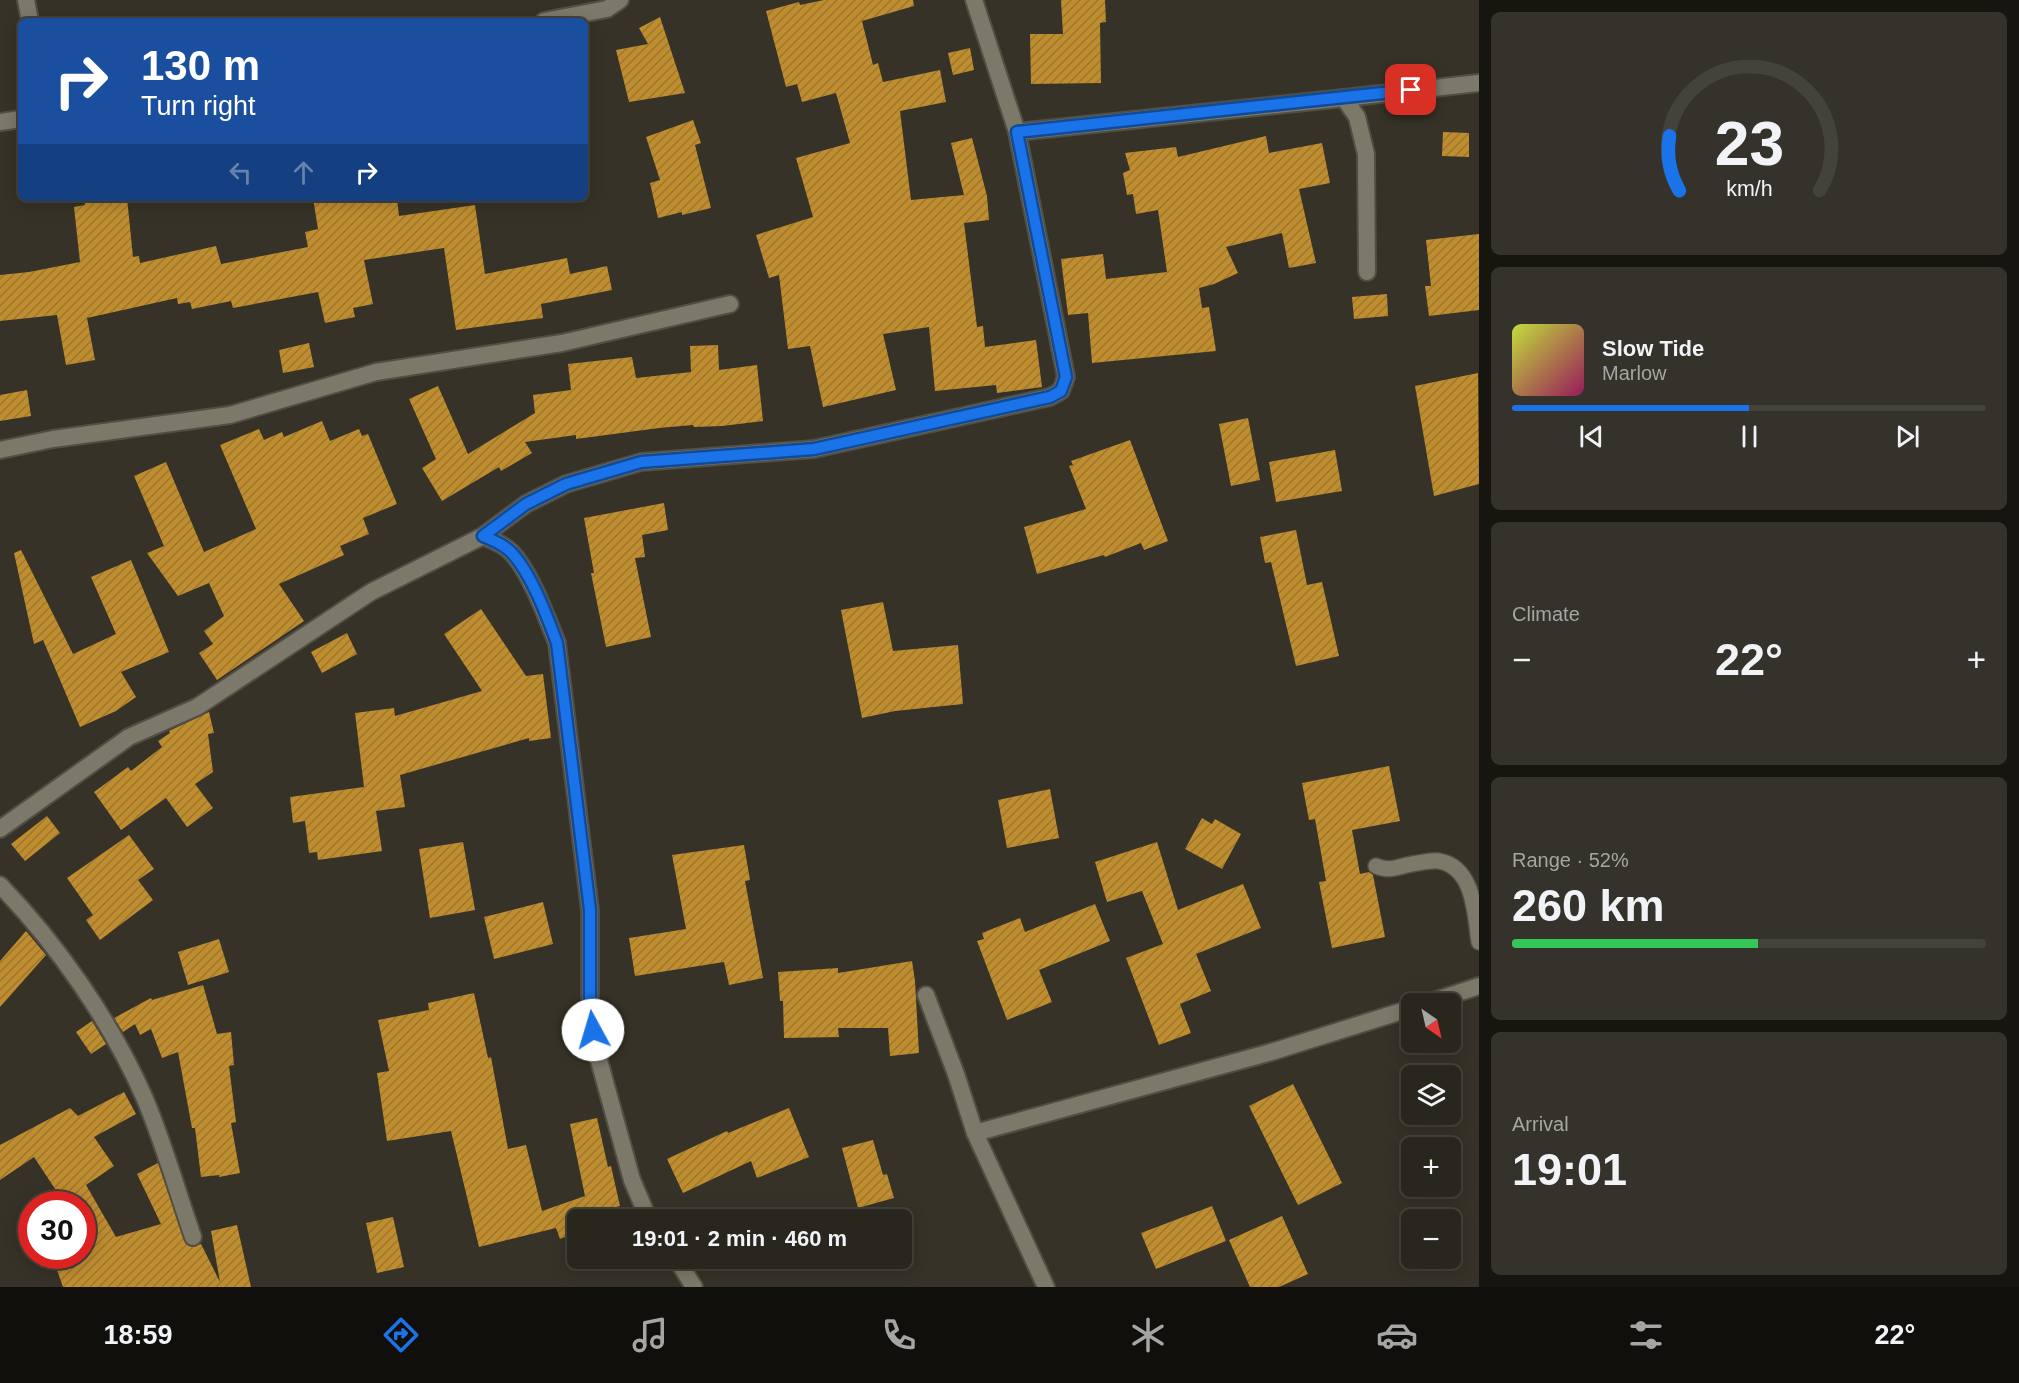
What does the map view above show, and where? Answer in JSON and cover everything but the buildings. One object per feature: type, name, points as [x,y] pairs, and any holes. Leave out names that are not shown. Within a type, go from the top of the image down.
[{"type":"street","points":[[26,0],[29,18]]},
{"type":"street","points":[[560,18],[607,9],[620,0]]},
{"type":"street","points":[[0,829],[129,737],[197,707],[371,592],[483,536],[526,504],[566,484],[641,462],[814,449],[1050,397],[1061,391],[1066,377],[1017,132],[974,0]]},
{"type":"street","points":[[1017,132],[1479,82]]},
{"type":"street","points":[[1344,98],[1357,117],[1366,154],[1367,272]]},
{"type":"street","points":[[0,122],[18,119]]},
{"type":"street","points":[[0,450],[53,439],[230,415],[376,372],[562,343],[730,304]]},
{"type":"street","points":[[483,536],[510,551],[521,565],[543,606],[557,643],[590,910],[590,1008],[597,1053],[632,1180],[644,1209]]},
{"type":"street","points":[[0,885],[91,999],[119,1046],[145,1100],[193,1237]]},
{"type":"street","points":[[1456,993],[1479,985]]},
{"type":"street","points":[[926,995],[956,1074],[975,1133],[1046,1287]]},
{"type":"street","points":[[975,1133],[1268,1053],[1401,1011]]},
{"type":"street","points":[[683,1269],[694,1287]]},
{"type":"lane","points":[[1376,866],[1388,870],[1438,861],[1455,866],[1466,880],[1479,942]]},
{"type":"route","points":[[593,1030],[590,1008],[590,910],[557,643],[543,606],[521,565],[510,551],[483,536],[526,504],[566,484],[641,462],[814,449],[1050,397],[1061,391],[1066,377],[1017,132],[1411,90]]}]
